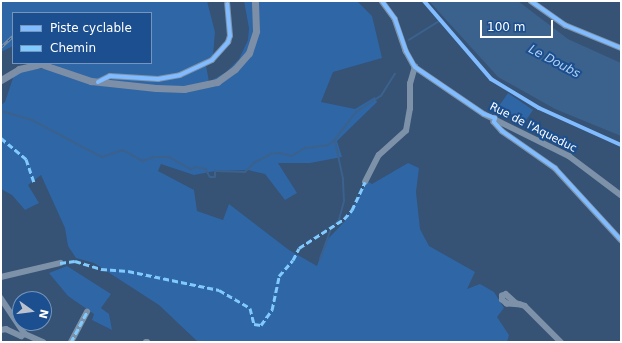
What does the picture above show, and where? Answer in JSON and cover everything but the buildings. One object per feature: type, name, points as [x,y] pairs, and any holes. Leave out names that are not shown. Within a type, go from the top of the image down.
[{"type":"main road","points":[[1,80],[19,69],[41,64],[98,82],[166,89],[204,86],[217,82],[235,69],[248,53],[253,42],[257,21],[255,1]]},
{"type":"street","points":[[365,182],[379,155],[406,131],[410,110],[410,84],[412,71],[416,67],[406,51],[395,19],[382,1]]},
{"type":"street","points":[[531,1],[565,25],[621,48]]},
{"type":"street","points":[[98,82],[110,76],[165,78],[180,75],[212,60],[228,42],[230,36],[227,4]]},
{"type":"street","name":"Rue de l'Aqueduc","points":[[416,67],[484,114],[495,118],[522,135],[569,156],[621,195]]},
{"type":"street","points":[[495,118],[494,122],[502,131],[555,168],[621,240]]},
{"type":"street","points":[[1,277],[60,263]]},
{"type":"street","points":[[1,298],[25,334],[43,342]]},
{"type":"street","points":[[521,305],[534,313],[561,342]]},
{"type":"street","points":[[71,342],[87,312]]},
{"type":"street","points":[[1,330],[6,329],[21,336],[25,334]]},
{"type":"shaded area","points":[[1,1],[207,1],[215,32],[213,56],[205,60],[209,82],[226,72],[239,59],[248,40],[249,28],[244,1],[357,1],[372,16],[382,58],[333,72],[321,102],[355,109],[375,97],[377,102],[337,141],[342,157],[310,163],[278,163],[297,193],[285,200],[265,174],[248,170],[215,171],[194,175],[161,164],[158,171],[194,190],[197,211],[223,220],[229,204],[289,250],[317,266],[326,241],[346,220],[367,181],[372,184],[408,163],[419,168],[416,192],[420,229],[429,246],[475,272],[467,289],[480,284],[494,292],[504,308],[497,317],[509,335],[507,342],[198,342],[159,305],[94,263],[76,258],[68,246],[65,228],[41,175],[28,185],[39,203],[25,210],[12,195],[1,189],[1,105],[5,102],[14,75],[29,69],[51,69],[53,64],[152,64],[152,12],[12,12],[12,46],[1,52]]},
{"type":"shaded area","points":[[508,93],[533,110],[524,123],[499,106]]},
{"type":"shaded area","points":[[67,266],[111,294],[101,308],[109,314],[112,330],[92,320],[94,314],[68,296],[49,273]]},
{"type":"water","name":"Le Doubs","points":[[429,1],[518,1],[568,39],[621,63],[621,136],[555,109],[498,77]]},
{"type":"waterway","points":[[409,40],[439,21]]},
{"type":"waterway","points":[[1,111],[32,120],[102,157],[123,150],[143,161],[154,157],[169,157],[191,169],[196,167],[206,169],[210,177],[215,177],[215,171],[245,172],[254,163],[271,154],[280,153],[292,156],[305,148],[328,145],[334,141],[356,112],[381,96],[395,74]]},
{"type":"waterway","points":[[320,259],[331,229],[339,220],[344,201],[343,179],[335,142]]},
{"type":"railway","points":[[1,47],[12,37]]},
{"type":"marked path","points":[[1,138],[26,159],[34,182]]},
{"type":"marked path","points":[[60,263],[75,261],[101,269],[128,271],[219,290],[250,308],[254,324],[261,325],[272,310],[279,276],[293,260],[299,248],[344,219],[352,210],[365,182]]},
{"type":"marked path","points":[[71,342],[87,312]]},
{"type":"cycle path","points":[[382,1],[395,19],[406,51],[415,67],[484,114],[495,118],[494,122],[502,131],[555,168],[621,240]]},
{"type":"cycle path","points":[[424,1],[491,79],[539,108],[621,145]]},
{"type":"cycle path","points":[[531,1],[565,25],[621,48]]},
{"type":"cycle path","points":[[98,82],[110,76],[158,79],[180,75],[212,60],[228,42],[230,36],[227,4]]}]
